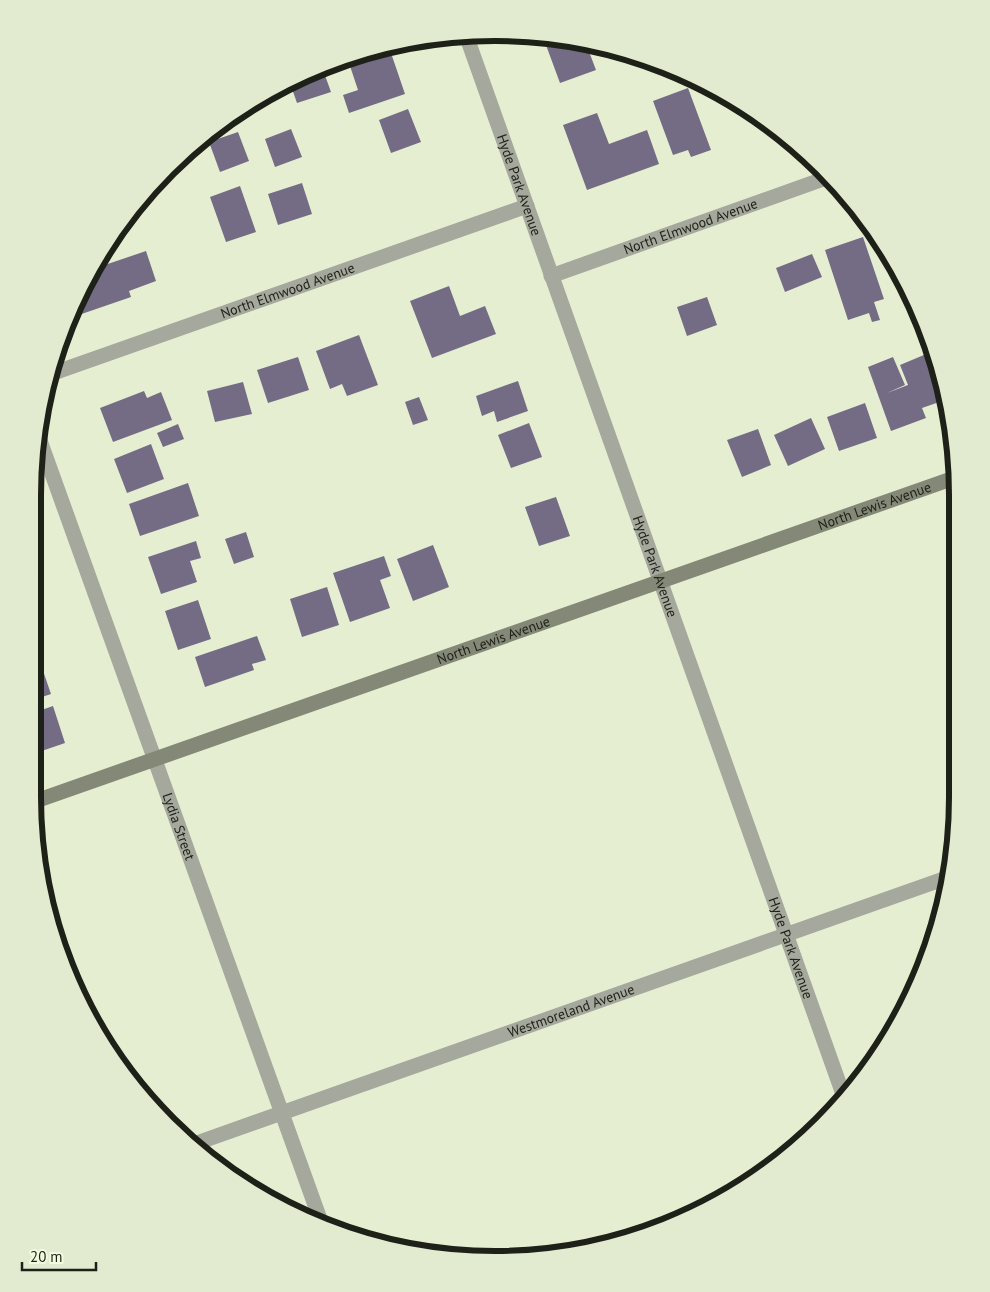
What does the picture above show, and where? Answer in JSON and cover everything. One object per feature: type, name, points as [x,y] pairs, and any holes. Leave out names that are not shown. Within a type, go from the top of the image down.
[{"type":"main road","name":"North Lewis Avenue","points":[[41,799],[948,480]]},
{"type":"street","name":"Hyde Park Avenue","points":[[468,42],[841,1090]]},
{"type":"street","name":"North Elmwood Avenue","points":[[551,276],[821,180]]},
{"type":"street","name":"North Elmwood Avenue","points":[[59,371],[527,206]]},
{"type":"street","name":"Lydia Street","points":[[44,450],[319,1215]]},
{"type":"street","name":"Westmoreland Avenue","points":[[200,1142],[941,880]]},
{"type":"building","points":[[546,44],[589,51],[596,70],[560,83]]},
{"type":"building","points":[[391,54],[405,94],[349,113],[343,95],[358,90],[350,65]]},
{"type":"building","points":[[325,75],[331,92],[297,103],[292,89]]},
{"type":"building","points":[[688,88],[711,150],[691,157],[688,150],[673,155],[653,101]]},
{"type":"building","points":[[408,109],[421,142],[391,153],[379,120]]},
{"type":"building","points":[[597,113],[609,144],[647,130],[659,164],[587,190],[563,125]]},
{"type":"building","points":[[291,129],[302,157],[275,167],[265,139]]},
{"type":"building","points":[[238,132],[249,161],[220,172],[209,143]]},
{"type":"building","points":[[302,183],[312,214],[278,225],[268,194]]},
{"type":"building","points":[[240,186],[256,232],[226,242],[210,197]]},
{"type":"building","points":[[863,237],[884,299],[874,302],[880,320],[872,322],[869,313],[848,320],[825,250]]},
{"type":"building","points":[[146,251],[156,281],[129,291],[131,297],[79,315],[88,294],[104,265]]},
{"type":"building","points":[[812,254],[822,277],[785,292],[776,268]]},
{"type":"building","points":[[449,286],[460,316],[485,306],[496,334],[432,358],[410,301]]},
{"type":"building","points":[[707,297],[717,325],[687,336],[677,307]]},
{"type":"building","points":[[359,335],[378,385],[347,396],[342,384],[330,389],[316,351]]},
{"type":"building","points":[[926,354],[939,402],[922,408],[926,418],[891,431],[868,367],[893,357],[905,385],[887,393],[908,385],[900,365]]},
{"type":"building","points":[[298,357],[309,390],[268,403],[257,370]]},
{"type":"building","points":[[518,381],[528,411],[497,422],[494,411],[482,416],[476,396]]},
{"type":"building","points":[[243,382],[252,414],[215,422],[207,391]]},
{"type":"building","points":[[144,391],[147,398],[161,392],[172,420],[113,442],[100,408]]},
{"type":"building","points":[[419,397],[428,420],[413,425],[405,402]]},
{"type":"building","points":[[865,403],[877,438],[839,451],[827,417]]},
{"type":"building","points":[[811,418],[825,449],[788,466],[774,435]]},
{"type":"building","points":[[529,423],[542,457],[511,468],[498,435]]},
{"type":"building","points":[[178,424],[184,439],[163,447],[157,433]]},
{"type":"building","points":[[758,429],[771,465],[742,477],[727,440]]},
{"type":"building","points":[[151,444],[164,479],[127,493],[114,459]]},
{"type":"building","points":[[188,483],[199,516],[140,536],[129,504]]},
{"type":"building","points":[[556,497],[570,536],[539,546],[525,507]]},
{"type":"building","points":[[246,532],[254,557],[234,564],[225,539]]},
{"type":"building","points":[[196,541],[201,558],[190,561],[197,582],[161,594],[148,557]]},
{"type":"building","points":[[433,545],[449,587],[413,601],[397,559]]},
{"type":"building","points":[[384,556],[391,576],[380,580],[390,608],[350,622],[333,573]]},
{"type":"building","points":[[327,587],[339,625],[302,637],[290,599]]},
{"type":"building","points":[[198,600],[211,639],[178,650],[165,611]]},
{"type":"building","points":[[257,636],[266,660],[252,664],[254,670],[205,687],[195,657]]},
{"type":"building","points":[[41,665],[51,694],[41,697]]},
{"type":"building","points":[[53,706],[65,743],[41,751],[41,710]]}]
